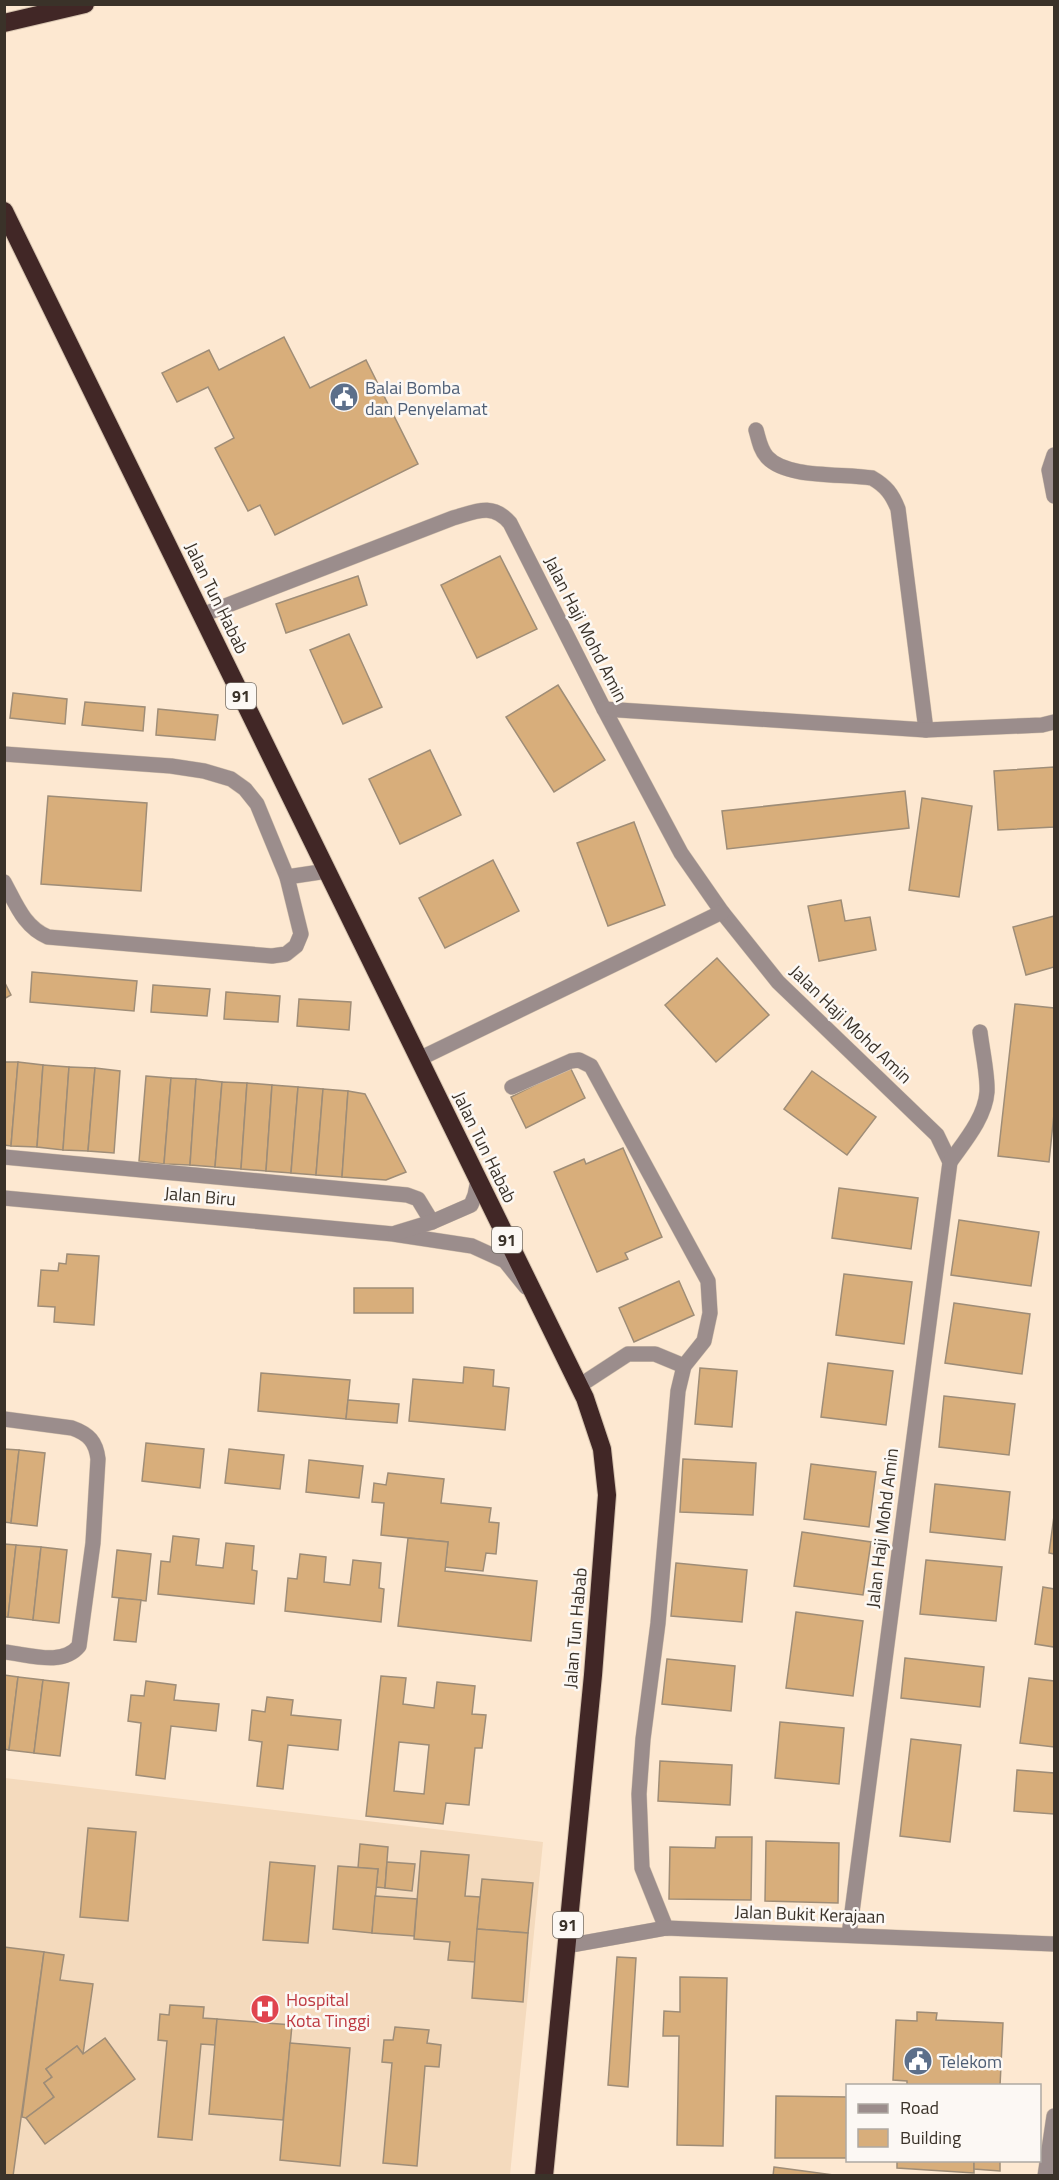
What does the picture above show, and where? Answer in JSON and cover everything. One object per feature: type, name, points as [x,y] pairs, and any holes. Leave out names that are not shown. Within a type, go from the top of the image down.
[{"type":"highway","points":[[4,22],[85,4]]},
{"type":"highway","name":"Jalan Tun Habab","points":[[4,211],[585,1398],[602,1449],[607,1495],[593,1675],[544,2175]]},
{"type":"street","points":[[756,430],[760,448],[778,466],[793,470],[872,478],[883,484],[892,495],[898,509],[926,730]]},
{"type":"street","points":[[1054,455],[1049,470],[1054,496]]},
{"type":"street","name":"Jalan Haji Mohd Amin","points":[[202,615],[453,518],[490,509],[503,514],[510,523],[604,709],[681,853],[722,912],[778,982],[937,1135],[950,1162],[849,1935]]},
{"type":"street","points":[[604,709],[926,730],[1042,725],[1054,722]]},
{"type":"street","points":[[4,754],[171,766],[204,771],[231,779],[245,789],[257,804],[286,877],[301,934],[296,946],[286,954],[272,956],[48,937],[37,932],[28,924],[4,882]]},
{"type":"street","points":[[286,877],[327,871]]},
{"type":"street","points":[[419,1059],[722,912]]},
{"type":"street","points":[[950,1162],[975,1123],[985,1102],[987,1090],[980,1032]]},
{"type":"street","points":[[512,1087],[571,1061],[579,1060],[591,1066],[708,1281],[710,1313],[704,1341],[684,1366],[678,1391],[658,1623],[643,1739],[639,1794],[642,1868],[666,1928]]},
{"type":"street","points":[[4,1157],[407,1195],[418,1199],[432,1222]]},
{"type":"street","name":"Jalan Biru","points":[[393,1234],[432,1222],[471,1205],[478,1180]]},
{"type":"street","name":"Jalan Biru","points":[[4,1198],[393,1234],[482,1249],[505,1261],[537,1300]]},
{"type":"street","points":[[579,1386],[628,1354],[655,1354],[684,1366]]},
{"type":"street","points":[[4,1419],[83,1431],[97,1448],[98,1459],[93,1543],[79,1646],[74,1653],[57,1658],[4,1652]]},
{"type":"street","name":"Jalan Bukit Kerajaan","points":[[566,1946],[666,1928],[1054,1944]]},
{"type":"street","points":[[1045,2175],[1054,2116]]},
{"type":"shaded area","name":"Hospital Kota Tinggi","points":[[5,1778],[543,1842],[510,2175],[5,2176]]},
{"type":"building","points":[[284,337],[310,388],[366,360],[418,464],[275,535],[260,505],[248,511],[215,448],[234,438],[208,387],[177,402],[162,373],[209,350],[219,370]]},
{"type":"building","points":[[500,556],[537,629],[477,658],[441,585]]},
{"type":"building","points":[[358,576],[367,605],[286,633],[276,604]]},
{"type":"building","points":[[349,634],[382,707],[343,724],[310,650]]},
{"type":"building","points":[[558,685],[605,760],[554,792],[506,717]]},
{"type":"building","points":[[13,693],[67,699],[65,724],[10,718]]},
{"type":"building","points":[[85,702],[145,707],[143,731],[82,725]]},
{"type":"building","points":[[158,709],[218,715],[215,740],[156,735]]},
{"type":"building","points":[[430,750],[461,815],[400,844],[369,779]]},
{"type":"building","points":[[1054,767],[1054,827],[998,830],[994,771]]},
{"type":"building","points":[[905,791],[909,828],[727,849],[722,811]]},
{"type":"building","points":[[48,796],[147,803],[141,891],[41,884]]},
{"type":"building","points":[[922,798],[972,806],[959,897],[909,890]]},
{"type":"building","points":[[634,822],[665,905],[608,926],[577,843]]},
{"type":"building","points":[[493,860],[519,911],[445,948],[419,898]]},
{"type":"building","points":[[841,900],[845,921],[870,917],[876,950],[819,961],[808,906]]},
{"type":"building","points":[[1054,916],[1054,967],[1026,975],[1013,927]]},
{"type":"building","points":[[717,958],[769,1015],[716,1062],[665,1005]]},
{"type":"building","points":[[32,972],[137,981],[134,1011],[30,1002]]},
{"type":"building","points":[[4,981],[11,995],[4,999]]},
{"type":"building","points":[[153,985],[210,989],[207,1016],[151,1012]]},
{"type":"building","points":[[226,992],[280,996],[278,1022],[224,1019]]},
{"type":"building","points":[[299,999],[351,1002],[349,1030],[297,1026]]},
{"type":"building","points":[[1015,1004],[1054,1008],[1054,1114],[1049,1162],[998,1156]]},
{"type":"building","points":[[4,1062],[18,1062],[11,1146],[4,1145]]},
{"type":"building","points":[[18,1062],[43,1065],[37,1147],[11,1146]]},
{"type":"building","points":[[43,1065],[69,1067],[63,1150],[37,1147]]},
{"type":"building","points":[[69,1067],[95,1068],[88,1151],[63,1150]]},
{"type":"building","points":[[570,1067],[585,1098],[526,1128],[511,1097]]},
{"type":"building","points":[[95,1068],[120,1071],[114,1153],[88,1151]]},
{"type":"building","points":[[812,1071],[876,1117],[847,1155],[784,1109]]},
{"type":"building","points":[[146,1076],[171,1078],[164,1164],[139,1161]]},
{"type":"building","points":[[171,1078],[196,1079],[190,1165],[164,1164]]},
{"type":"building","points":[[196,1079],[222,1082],[215,1167],[190,1165]]},
{"type":"building","points":[[222,1082],[247,1083],[241,1169],[215,1167]]},
{"type":"building","points":[[247,1083],[272,1085],[266,1171],[241,1169]]},
{"type":"building","points":[[272,1085],[298,1087],[291,1173],[266,1171]]},
{"type":"building","points":[[298,1087],[323,1089],[316,1175],[291,1173]]},
{"type":"building","points":[[323,1089],[348,1091],[342,1177],[316,1175]]},
{"type":"building","points":[[348,1091],[365,1094],[406,1172],[386,1180],[342,1177]]},
{"type":"building","points":[[623,1148],[662,1237],[625,1253],[628,1259],[597,1272],[554,1172],[584,1159],[586,1164]]},
{"type":"building","points":[[839,1188],[918,1198],[911,1249],[832,1238]]},
{"type":"building","points":[[959,1220],[1039,1232],[1031,1286],[951,1275]]},
{"type":"building","points":[[67,1254],[99,1256],[94,1325],[54,1322],[55,1307],[38,1306],[41,1270],[58,1271],[59,1263],[66,1264]]},
{"type":"building","points":[[844,1274],[912,1282],[904,1344],[836,1335]]},
{"type":"building","points":[[679,1281],[694,1315],[634,1342],[619,1308]]},
{"type":"building","points":[[354,1288],[413,1288],[413,1313],[354,1313]]},
{"type":"building","points":[[954,1303],[1030,1314],[1022,1374],[945,1363]]},
{"type":"building","points":[[828,1363],[893,1371],[886,1425],[821,1417]]},
{"type":"building","points":[[464,1367],[494,1370],[493,1386],[509,1388],[505,1430],[409,1421],[413,1379],[463,1383]]},
{"type":"building","points":[[700,1368],[737,1371],[732,1427],[695,1424]]},
{"type":"building","points":[[261,1373],[350,1380],[346,1419],[258,1411]]},
{"type":"building","points":[[944,1396],[1015,1404],[1009,1455],[939,1447]]},
{"type":"building","points":[[348,1400],[399,1404],[397,1423],[346,1419]]},
{"type":"building","points":[[146,1443],[204,1449],[200,1488],[142,1481]]},
{"type":"building","points":[[4,1449],[19,1450],[11,1523],[4,1522]]},
{"type":"building","points":[[229,1449],[284,1455],[280,1489],[225,1483]]},
{"type":"building","points":[[19,1450],[45,1453],[37,1526],[11,1523]]},
{"type":"building","points":[[683,1459],[756,1463],[753,1515],[680,1512]]},
{"type":"building","points":[[309,1460],[363,1466],[359,1498],[306,1492]]},
{"type":"building","points":[[811,1464],[876,1472],[869,1527],[804,1519]]},
{"type":"building","points":[[388,1473],[444,1479],[441,1503],[491,1508],[489,1522],[499,1523],[496,1554],[486,1553],[483,1571],[445,1567],[448,1542],[381,1535],[384,1503],[372,1502],[374,1483],[386,1485]]},
{"type":"building","points":[[935,1484],[1010,1492],[1005,1540],[930,1532]]},
{"type":"building","points":[[1054,1516],[1054,1554],[1049,1553]]},
{"type":"building","points":[[802,1532],[871,1542],[863,1595],[794,1586]]},
{"type":"building","points":[[173,1536],[199,1539],[196,1565],[223,1568],[226,1543],[254,1546],[252,1570],[257,1571],[254,1604],[158,1594],[161,1561],[170,1562]]},
{"type":"building","points":[[408,1538],[448,1542],[445,1571],[537,1581],[531,1641],[398,1626]]},
{"type":"building","points":[[4,1544],[16,1545],[8,1617],[4,1617]]},
{"type":"building","points":[[16,1545],[41,1547],[33,1620],[8,1617]]},
{"type":"building","points":[[41,1547],[67,1550],[59,1623],[33,1620]]},
{"type":"building","points":[[117,1550],[151,1554],[146,1601],[112,1597]]},
{"type":"building","points":[[300,1554],[326,1557],[324,1582],[350,1585],[353,1560],[381,1563],[379,1588],[384,1589],[381,1622],[285,1611],[288,1578],[297,1579]]},
{"type":"building","points":[[926,1560],[1002,1567],[996,1621],[920,1614]]},
{"type":"building","points":[[676,1563],[747,1570],[742,1622],[671,1616]]},
{"type":"building","points":[[1043,1587],[1054,1589],[1054,1647],[1035,1644]]},
{"type":"building","points":[[119,1598],[141,1600],[136,1642],[114,1640]]},
{"type":"building","points":[[796,1612],[863,1621],[853,1696],[786,1688]]},
{"type":"building","points":[[905,1658],[984,1667],[980,1707],[901,1698]]},
{"type":"building","points":[[667,1659],[735,1666],[731,1711],[662,1704]]},
{"type":"building","points":[[4,1675],[18,1677],[9,1750],[4,1749]]},
{"type":"building","points":[[381,1676],[406,1678],[403,1704],[434,1708],[437,1682],[475,1686],[472,1714],[486,1715],[482,1748],[475,1748],[469,1805],[446,1803],[443,1824],[366,1816]],"holes":[[[399,1742],[429,1745],[424,1794],[394,1791]]]},
{"type":"building","points":[[18,1677],[43,1680],[34,1753],[9,1750]]},
{"type":"building","points":[[1029,1678],[1054,1681],[1054,1747],[1020,1743]]},
{"type":"building","points":[[43,1680],[69,1683],[60,1756],[34,1753]]},
{"type":"building","points":[[146,1681],[176,1685],[174,1700],[219,1704],[216,1731],[171,1726],[165,1779],[136,1775],[141,1723],[128,1721],[131,1695],[144,1696]]},
{"type":"building","points":[[267,1697],[293,1700],[291,1715],[341,1720],[338,1750],[288,1745],[283,1789],[257,1786],[262,1742],[249,1740],[252,1710],[265,1712]]},
{"type":"building","points":[[780,1722],[844,1728],[839,1784],[775,1778]]},
{"type":"building","points":[[911,1739],[961,1745],[950,1842],[900,1836]]},
{"type":"building","points":[[660,1761],[732,1765],[730,1805],[658,1801]]},
{"type":"building","points":[[1017,1770],[1054,1773],[1054,1814],[1014,1811]]},
{"type":"building","points":[[88,1828],[136,1832],[128,1921],[80,1917]]},
{"type":"building","points":[[716,1837],[752,1837],[751,1900],[669,1899],[670,1847],[715,1848]]},
{"type":"building","points":[[766,1841],[839,1843],[838,1903],[765,1901]]},
{"type":"building","points":[[360,1844],[388,1847],[385,1888],[376,1887],[378,1869],[358,1868]]},
{"type":"building","points":[[421,1851],[469,1855],[465,1896],[480,1897],[475,1962],[448,1960],[450,1942],[414,1939]]},
{"type":"building","points":[[270,1862],[315,1866],[308,1943],[263,1940]]},
{"type":"building","points":[[387,1862],[415,1864],[412,1891],[385,1888]]},
{"type":"building","points":[[338,1866],[378,1869],[372,1933],[333,1929]]},
{"type":"building","points":[[482,1879],[533,1883],[528,1933],[477,1929]]},
{"type":"building","points":[[375,1896],[417,1899],[414,1936],[372,1933]]},
{"type":"building","points":[[477,1929],[528,1933],[523,2002],[472,1998]]},
{"type":"building","points":[[4,1947],[44,1952],[13,2176],[4,2176]]},
{"type":"building","points":[[44,1952],[64,1955],[60,1980],[93,1984],[83,2054],[77,2046],[46,2069],[52,2077],[44,2083],[54,2097],[26,2118],[22,2117]]},
{"type":"building","points":[[617,1957],[636,1958],[628,2087],[608,2085]]},
{"type":"building","points":[[680,1977],[727,1978],[723,2146],[677,2145],[679,2036],[663,2036],[664,2011],[680,2012]]},
{"type":"building","points":[[170,2005],[204,2007],[203,2018],[217,2019],[215,2045],[201,2044],[192,2140],[158,2137],[167,2041],[158,2040],[160,2014],[169,2015]]},
{"type":"building","points":[[917,2012],[937,2013],[936,2020],[1003,2023],[1000,2084],[907,2084],[907,2081],[893,2080],[896,2020],[917,2021]]},
{"type":"building","points":[[217,2019],[292,2025],[283,2120],[209,2114]]},
{"type":"building","points":[[395,2027],[429,2030],[427,2043],[441,2045],[439,2067],[425,2066],[417,2166],[383,2163],[392,2063],[382,2062],[384,2040],[393,2040]]},
{"type":"building","points":[[105,2038],[135,2079],[45,2144],[26,2118],[54,2097],[44,2083],[52,2077],[46,2069],[77,2046],[83,2054]]},
{"type":"building","points":[[290,2043],[350,2048],[340,2166],[280,2160]]},
{"type":"building","points":[[776,2096],[846,2097],[846,2158],[775,2158]]},
{"type":"building","points":[[897,2162],[974,2162],[974,2173],[897,2168]]},
{"type":"building","points":[[974,2162],[1000,2162],[1000,2171],[974,2169]]},
{"type":"building","points":[[774,2167],[841,2176],[773,2176]]},
{"type":"place","name":"Balai Bomba dan Penyelamat","points":[[344,397]]},
{"type":"place","name":"Hospital Kota Tinggi","points":[[265,2009]]},
{"type":"place","name":"Telekom","points":[[918,2061]]}]
